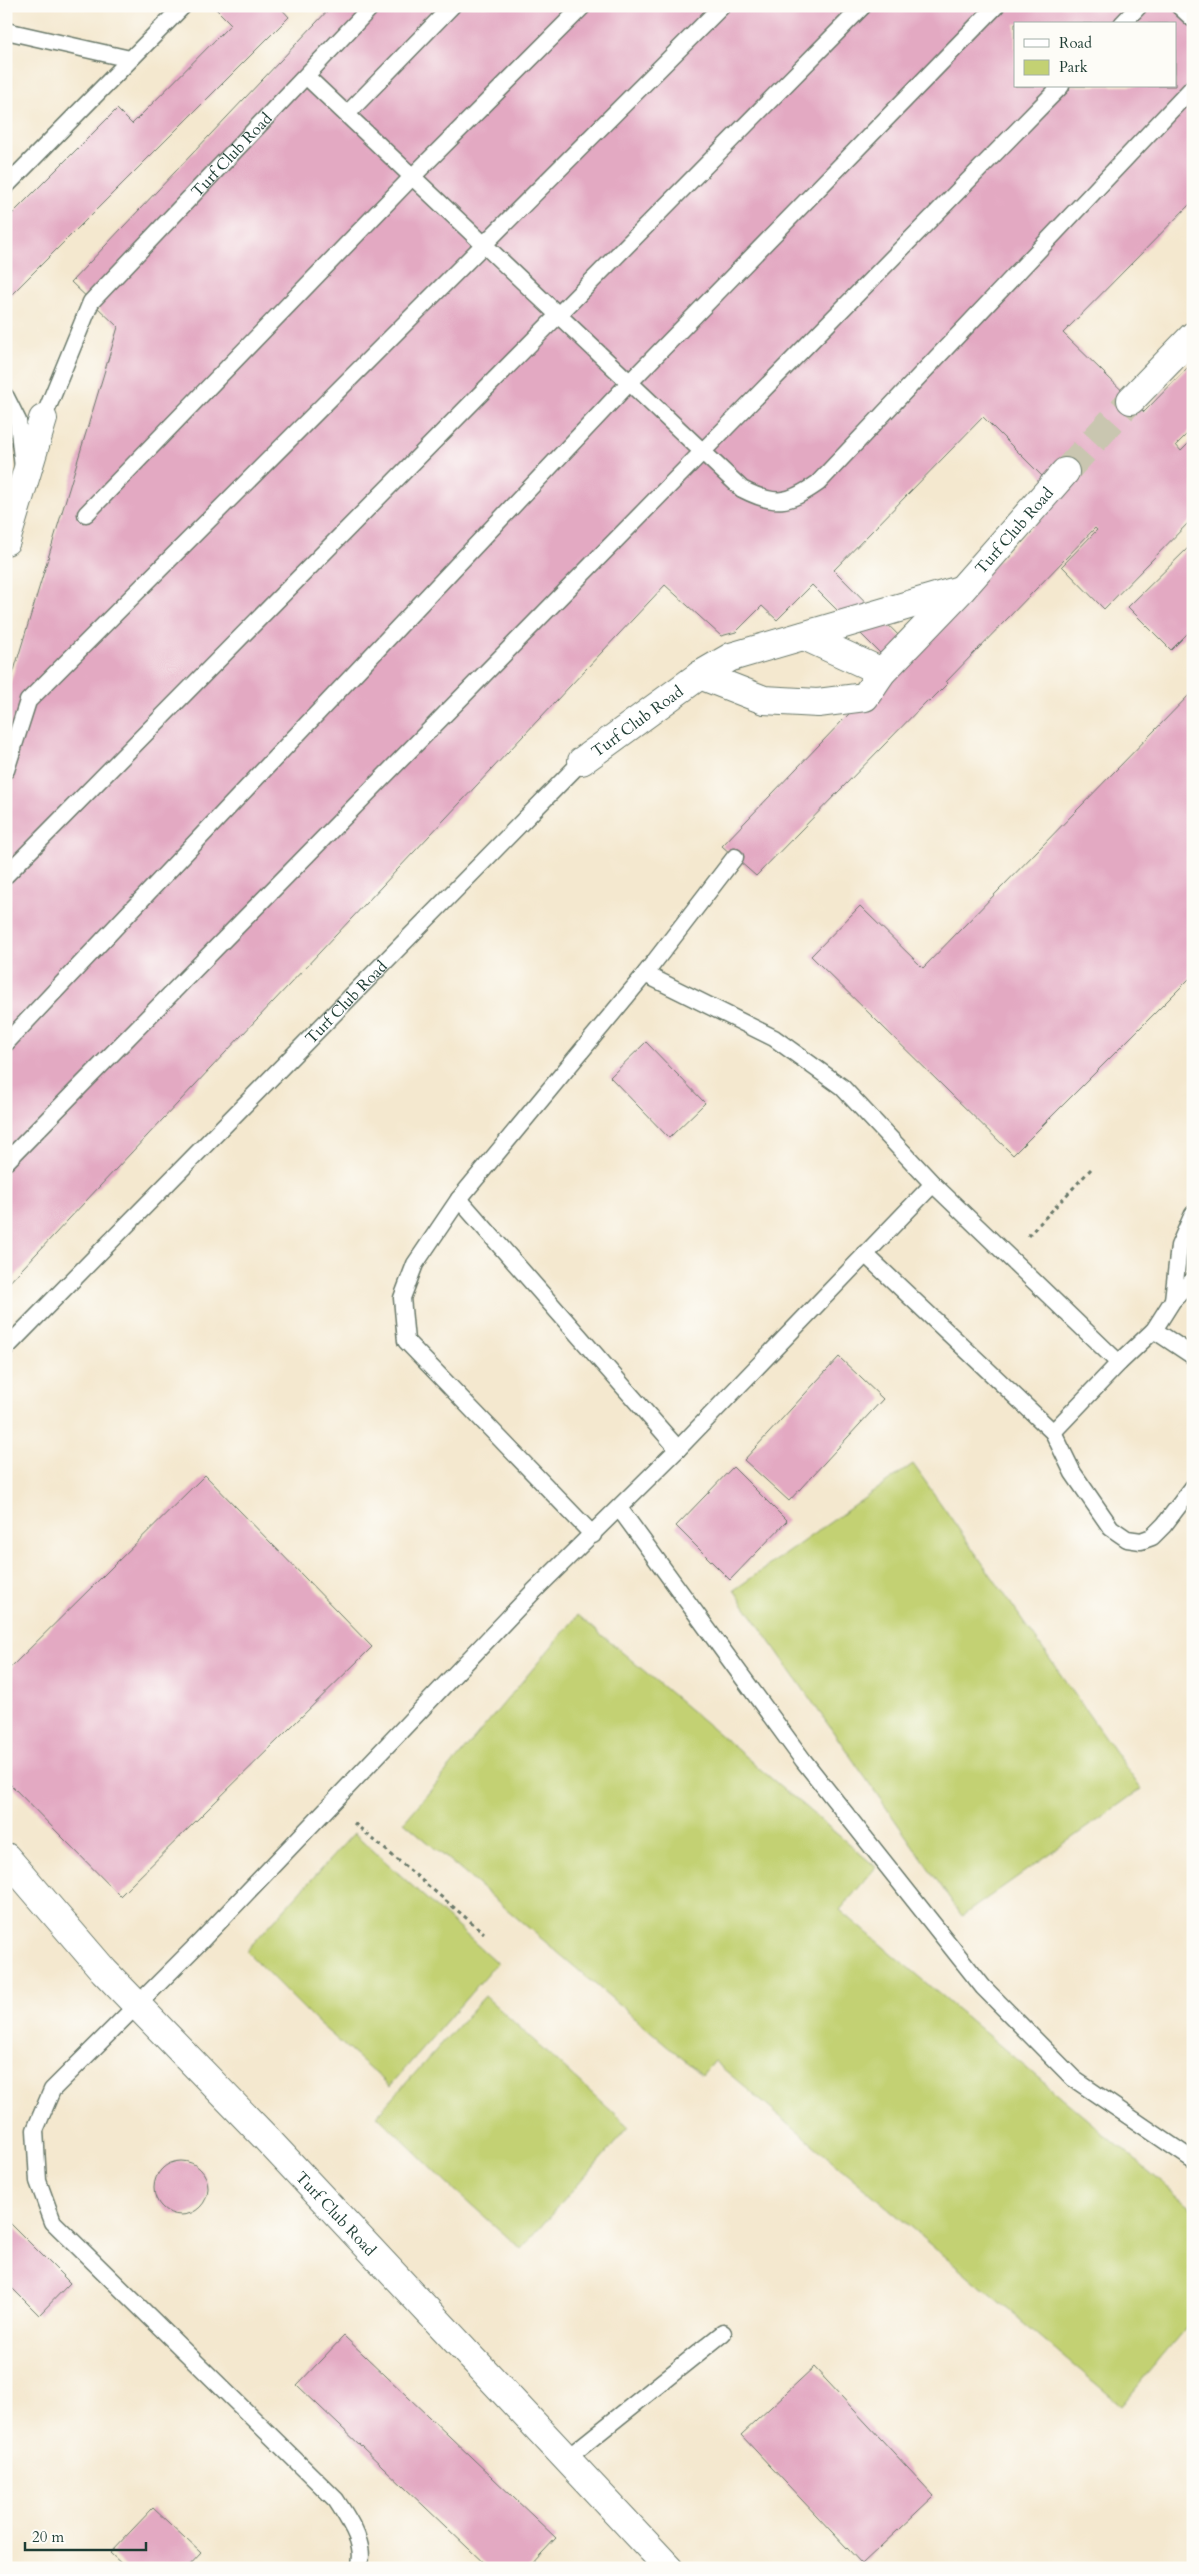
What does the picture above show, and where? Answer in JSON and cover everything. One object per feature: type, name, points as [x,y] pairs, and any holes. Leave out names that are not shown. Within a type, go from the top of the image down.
[{"type":"street","points":[[1131,400],[1193,336]]},
{"type":"street","points":[[6,541],[43,419]]},
{"type":"street","name":"Turf Club Road","points":[[700,675],[764,700],[818,703],[865,697],[882,672],[962,589],[1065,472]]},
{"type":"street","name":"Turf Club Road","points":[[582,762],[700,675],[731,657],[962,589]]},
{"type":"street","points":[[804,636],[882,672]]},
{"type":"street","name":"Turf Club Road","points":[[6,1857],[104,1971],[264,2136],[669,2568]]},
{"type":"lane","points":[[6,186],[183,6]]},
{"type":"lane","name":"Turf Club Road","points":[[43,419],[91,302],[372,6]]},
{"type":"lane","points":[[347,114],[452,6]]},
{"type":"lane","points":[[86,514],[413,176],[583,6]]},
{"type":"lane","points":[[6,770],[28,701],[722,6]]},
{"type":"lane","points":[[6,875],[863,6]]},
{"type":"lane","points":[[6,1043],[629,382],[996,6]]},
{"type":"lane","points":[[1124,22],[1139,6]]},
{"type":"lane","points":[[1179,6],[1193,20]]},
{"type":"lane","points":[[6,31],[130,59]]},
{"type":"lane","points":[[306,76],[742,489],[762,500],[778,502],[797,498],[818,483],[1193,87]]},
{"type":"lane","points":[[6,1162],[704,453],[1059,88]]},
{"type":"lane","points":[[6,397],[18,421],[24,485]]},
{"type":"lane","name":"Turf Club Road","points":[[6,1348],[582,762]]},
{"type":"lane","points":[[594,1535],[406,1340],[402,1298],[415,1264],[459,1199],[645,974],[734,857]]},
{"type":"lane","points":[[645,974],[774,1038],[842,1087],[933,1184],[1118,1363]]},
{"type":"lane","points":[[359,2568],[361,2562],[355,2530],[336,2500],[53,2222],[38,2181],[34,2130],[52,2090],[200,1943],[332,1802],[534,1592],[594,1535],[933,1184]]},
{"type":"lane","points":[[459,1199],[678,1449]]},
{"type":"lane","points":[[1173,1300],[1179,1246],[1193,1214]]},
{"type":"lane","points":[[865,1254],[1053,1432],[1073,1473],[1111,1528],[1128,1539],[1142,1541],[1152,1537],[1193,1487]]},
{"type":"lane","points":[[1053,1432],[1118,1363],[1154,1330],[1173,1300],[1193,1280]]},
{"type":"lane","points":[[1154,1330],[1193,1356]]},
{"type":"lane","points":[[619,1508],[803,1760],[982,1987],[1074,2079],[1193,2160]]},
{"type":"lane","points":[[566,2459],[723,2333]]},
{"type":"path","points":[[1008,1256],[1091,1169]]},
{"type":"path","points":[[332,1802],[484,1933]]},
{"type":"green space","points":[[913,1464],[1141,1789],[962,1916],[734,1590]]},
{"type":"green space","points":[[578,1615],[876,1867],[840,1910],[1193,2209],[1193,2319],[1121,2405],[714,2061],[702,2075],[404,1822]]},
{"type":"green space","points":[[354,1833],[497,1963],[390,2086],[316,2021],[246,1951]]},
{"type":"green space","points":[[485,1996],[629,2127],[521,2249],[448,2184],[377,2115]]},
{"type":"building","points":[[218,6],[279,6],[289,17],[6,300],[6,220],[117,109],[132,124],[231,24],[216,9]]},
{"type":"building","points":[[332,6],[1193,6],[1193,201],[1063,333],[1144,412],[1193,362],[1193,428],[1176,445],[1181,451],[1193,439],[1193,518],[1104,609],[1062,566],[1097,530],[1095,528],[946,682],[948,683],[929,702],[927,701],[756,876],[722,846],[894,667],[812,585],[777,620],[762,606],[736,632],[721,636],[665,585],[6,1286],[6,697],[118,327],[71,282]],"holes":[[[983,417],[1062,496],[912,649],[834,570]]]},
{"type":"building","points":[[1193,543],[1193,628],[1171,650],[1128,607]]},
{"type":"building","points":[[1193,691],[1193,975],[1013,1155],[811,956],[860,906],[923,968]]},
{"type":"building","points":[[646,1042],[705,1103],[669,1138],[610,1077]]},
{"type":"building","points":[[839,1357],[883,1399],[789,1501],[744,1460]]},
{"type":"building","points":[[733,1467],[787,1521],[730,1580],[676,1526]]},
{"type":"building","points":[[205,1475],[372,1647],[120,1896],[6,1780],[6,1672]]},
{"type":"building","points":[[176,2161],[186,2161],[196,2165],[204,2173],[208,2188],[204,2203],[196,2211],[186,2215],[176,2215],[166,2211],[158,2203],[154,2193],[154,2183],[158,2173],[166,2165]]},
{"type":"building","points":[[6,2219],[70,2283],[39,2315],[6,2282]]},
{"type":"building","points":[[344,2336],[556,2538],[528,2568],[489,2568],[297,2385]]},
{"type":"building","points":[[814,2367],[934,2496],[862,2564],[741,2435]]},
{"type":"building","points":[[153,2508],[201,2553],[187,2568],[126,2568],[110,2553]]},
{"type":"tunnel","points":[[1065,472],[1131,400]]}]
